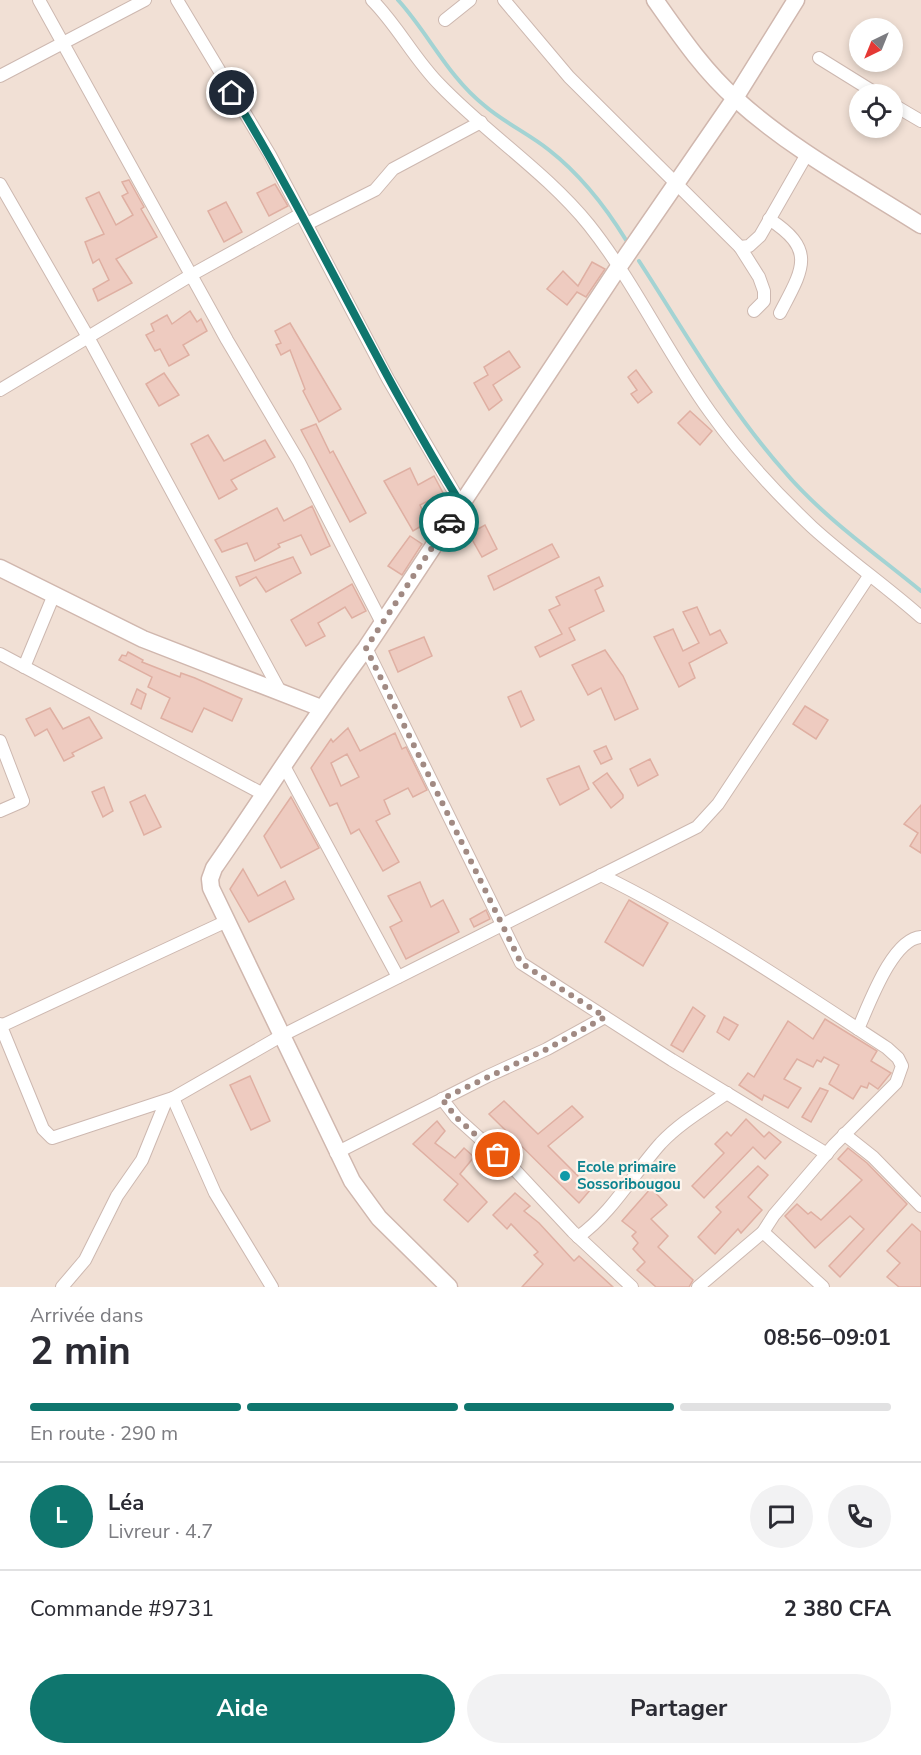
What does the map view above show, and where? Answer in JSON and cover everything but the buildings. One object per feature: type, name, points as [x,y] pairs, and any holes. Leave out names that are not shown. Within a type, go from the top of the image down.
[{"type":"street","points":[[39,0],[193,274],[227,340],[309,481],[382,623]]},
{"type":"street","points":[[0,76],[145,0]]},
{"type":"street","points":[[177,0],[270,155],[388,379],[461,504]]},
{"type":"street","points":[[372,0],[392,20],[440,86],[561,193],[620,265],[658,333],[710,412],[759,474],[812,527],[921,617]]},
{"type":"street","points":[[445,20],[470,0]]},
{"type":"street","points":[[504,0],[569,78],[740,247],[764,291],[764,301],[754,311]]},
{"type":"street","points":[[655,0],[679,35],[735,99],[807,154],[921,225]]},
{"type":"street","points":[[448,1287],[379,1218],[362,1197],[336,1153],[227,921],[210,879],[214,868],[265,795],[321,708],[366,648],[620,265],[735,99],[796,0]]},
{"type":"street","points":[[819,58],[861,84]]},
{"type":"street","points":[[903,110],[921,121]]},
{"type":"street","points":[[0,390],[193,274],[304,219],[375,190],[393,169],[481,122]]},
{"type":"street","points":[[740,247],[748,246],[760,236],[807,154]]},
{"type":"street","points":[[0,184],[88,337],[280,691]]},
{"type":"street","points":[[769,219],[796,240],[801,252],[801,267],[780,313]]},
{"type":"street","points":[[0,568],[53,597],[143,639],[321,708]]},
{"type":"street","points":[[227,921],[1,1025],[43,1129],[52,1138],[170,1099],[281,1036],[697,827],[709,816],[869,576]]},
{"type":"street","points":[[24,666],[53,597]]},
{"type":"street","points":[[366,648],[504,923],[515,953],[528,969],[827,1154]]},
{"type":"street","points":[[0,654],[265,795]]},
{"type":"street","points":[[0,741],[22,801],[0,811]]},
{"type":"street","points":[[284,766],[398,977]]},
{"type":"street","points":[[601,875],[636,892],[789,983],[898,1058],[901,1074],[844,1134],[774,1215],[763,1232],[698,1287]]},
{"type":"street","points":[[858,1029],[894,958],[910,940],[921,937]]},
{"type":"street","points":[[336,1153],[547,1049],[605,1017]]},
{"type":"street","points":[[578,1237],[606,1214],[636,1172],[676,1128],[728,1093]]},
{"type":"street","points":[[62,1287],[85,1260],[117,1196],[142,1160],[170,1099]]},
{"type":"street","points":[[170,1099],[215,1193],[272,1287]]},
{"type":"street","points":[[442,1099],[456,1117],[516,1170],[578,1237],[632,1287]]},
{"type":"street","points":[[844,1134],[873,1157],[921,1206]]},
{"type":"street","points":[[763,1232],[824,1287]]},
{"type":"shaded area","points":[[0,0],[921,0],[921,1287],[0,1287]]},
{"type":"waterway","points":[[398,0],[449,69],[472,95],[549,150],[572,170],[601,203],[626,240]]},
{"type":"waterway","points":[[639,261],[726,396],[784,471],[832,519],[921,591]]},
{"type":"way so far","points":[[449,522],[366,648],[504,923],[521,963],[536,975],[605,1017],[575,1035],[442,1099],[456,1117],[498,1155]]},
{"type":"place","name":"Ecole primaire Sossoribougou","points":[[565,1176]]},
{"type":"route","points":[[232,93],[270,155],[388,379],[461,504],[449,522]]}]
